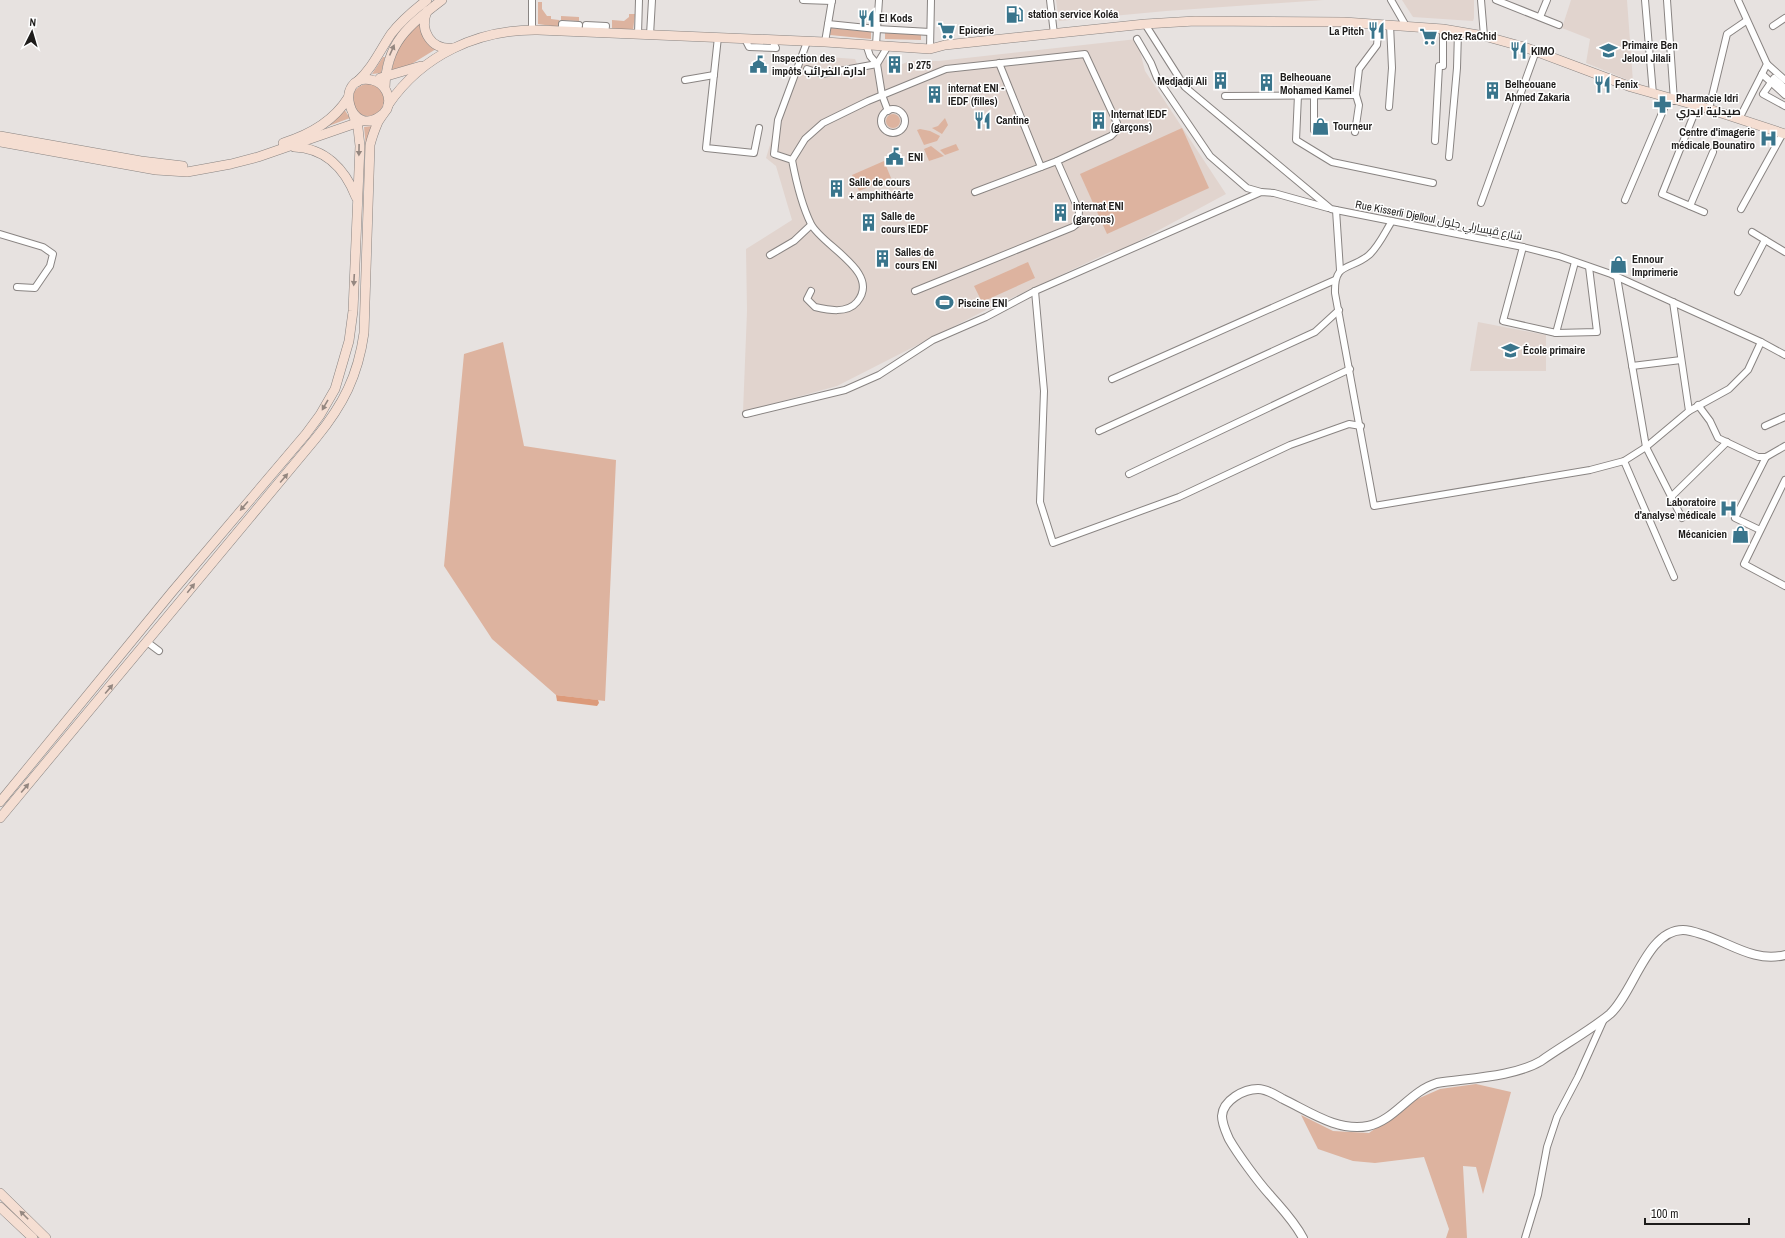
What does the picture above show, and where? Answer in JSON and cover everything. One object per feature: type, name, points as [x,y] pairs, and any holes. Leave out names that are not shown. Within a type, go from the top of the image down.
[{"type":"main road","points":[[0,802],[172,592],[306,434],[323,410],[335,389],[341,372],[352,327],[356,199],[360,142],[356,122],[349,107],[348,98],[350,90],[369,71],[391,35],[399,25],[427,0]]},
{"type":"main road","points":[[388,105],[385,77],[388,59],[397,40],[406,29],[442,0]]},
{"type":"main road","points":[[427,11],[424,24],[427,36],[436,45],[455,48]]},
{"type":"main road","points":[[356,83],[385,77],[424,65],[455,48],[495,33],[532,30],[825,42],[930,49],[945,45],[1145,24],[1230,21],[1379,24],[1443,29],[1484,36],[1536,51],[1671,100],[1709,109],[1784,133]]},
{"type":"main road","points":[[0,818],[316,438],[335,414],[349,390],[358,363],[364,332],[367,291],[370,145],[375,129],[388,105],[404,84],[424,65]]},
{"type":"main road","points":[[370,80],[381,84],[385,88]]},
{"type":"main road","points":[[0,136],[157,164],[193,165],[242,155],[298,138],[317,129],[329,121],[348,98]]},
{"type":"main road","points":[[352,113],[362,119],[368,120]]},
{"type":"main road","points":[[0,142],[169,172],[194,171],[231,164],[290,147],[356,122],[376,119],[383,114]]},
{"type":"main road","points":[[290,147],[313,150],[332,160],[346,176],[356,199]]},
{"type":"main road","points":[[0,1193],[46,1238]]},
{"type":"main road","points":[[0,1207],[33,1238]]},
{"type":"street","points":[[532,0],[532,30]]},
{"type":"street","points":[[638,34],[639,0]]},
{"type":"street","points":[[650,35],[652,0]]},
{"type":"street","points":[[803,0],[832,0],[825,42]]},
{"type":"street","points":[[876,46],[880,0]]},
{"type":"street","points":[[930,49],[931,0]]},
{"type":"street","points":[[1050,0],[1054,34]]},
{"type":"street","points":[[1391,0],[1406,26]]},
{"type":"street","points":[[1481,0],[1484,36]]},
{"type":"street","points":[[1496,0],[1559,25]]},
{"type":"street","points":[[1540,17],[1546,0]]},
{"type":"street","points":[[1645,0],[1653,94]]},
{"type":"street","points":[[1625,200],[1671,100],[1667,0]]},
{"type":"street","points":[[1738,0],[1746,21],[1767,64],[1785,80]]},
{"type":"street","points":[[1773,26],[1785,18]]},
{"type":"street","points":[[1709,109],[1727,34],[1746,21]]},
{"type":"street","points":[[828,24],[930,32]]},
{"type":"street","name":"Rue Kisserli Djelloul شارع قيسارلي جلول","points":[[1145,24],[1185,87],[1333,209],[1523,247],[1575,262],[1617,277],[1760,342],[1785,355]]},
{"type":"street","points":[[1355,132],[1359,105],[1356,95],[1359,69],[1376,46],[1379,24]]},
{"type":"street","points":[[1388,107],[1392,68],[1390,25]]},
{"type":"street","points":[[1435,140],[1439,66],[1443,66],[1443,29]]},
{"type":"street","points":[[1449,157],[1457,68],[1458,31]]},
{"type":"street","points":[[718,37],[706,148],[754,153],[759,128]]},
{"type":"street","points":[[1137,39],[1151,63],[1157,78],[1210,156],[1247,188],[1261,192],[1274,193],[1333,209],[1340,270]]},
{"type":"street","points":[[792,160],[774,154],[778,120],[807,42]]},
{"type":"street","points":[[866,44],[870,56],[877,64],[882,95],[888,110]]},
{"type":"street","points":[[806,69],[822,74],[877,64],[888,46]]},
{"type":"street","points":[[1481,203],[1536,51]]},
{"type":"street","points":[[811,291],[807,299],[814,307],[839,310],[852,308],[859,300],[863,285],[860,273],[811,225],[796,182],[792,160],[805,139],[823,123],[882,95],[946,69],[1085,54],[1117,123],[1117,130],[1111,136],[1057,161],[975,192]]},
{"type":"street","points":[[999,63],[1041,167]]},
{"type":"street","points":[[1738,119],[1767,64]]},
{"type":"street","points":[[1762,74],[1785,95]]},
{"type":"street","points":[[685,80],[714,75]]},
{"type":"street","points":[[1785,88],[1774,78],[1763,94],[1785,106]]},
{"type":"street","points":[[1298,95],[1296,140],[1332,162],[1433,183]]},
{"type":"street","points":[[1314,95],[1314,130]]},
{"type":"street","points":[[1225,96],[1356,95]]},
{"type":"street","points":[[1697,107],[1662,194],[1704,212]]},
{"type":"street","points":[[1741,209],[1784,133]]},
{"type":"street","points":[[1690,206],[1713,152]]},
{"type":"street","points":[[915,291],[1073,227],[1078,223],[1079,211],[1057,161]]},
{"type":"street","points":[[746,414],[845,390],[879,375],[933,340],[986,316],[1035,291],[1261,192]]},
{"type":"street","points":[[1112,379],[1334,280],[1340,270],[1369,255],[1378,244],[1392,221]]},
{"type":"street","points":[[770,255],[794,241],[811,225]]},
{"type":"street","points":[[1752,232],[1785,252]]},
{"type":"street","points":[[0,234],[43,247],[53,254],[50,266],[35,288],[17,287]]},
{"type":"street","points":[[1738,292],[1764,240]]},
{"type":"street","points":[[1523,247],[1503,321],[1556,333],[1597,332],[1589,267]]},
{"type":"street","points":[[1556,333],[1575,262]]},
{"type":"street","points":[[1617,277],[1646,447],[1682,518]]},
{"type":"street","points":[[1334,280],[1374,506],[1590,470],[1624,461],[1646,447],[1689,411],[1729,389],[1748,370],[1760,342]]},
{"type":"street","points":[[1035,291],[1044,391],[1040,502],[1053,543],[1172,500],[1290,445],[1349,424],[1361,426]]},
{"type":"street","points":[[1672,302],[1689,411]]},
{"type":"street","points":[[1099,431],[1315,332],[1339,310]]},
{"type":"street","points":[[1632,366],[1681,360]]},
{"type":"street","points":[[1129,474],[1350,369]]},
{"type":"street","points":[[1698,405],[1710,421],[1718,438],[1758,457],[1766,457],[1785,446]]},
{"type":"street","points":[[1765,426],[1785,417]]},
{"type":"street","points":[[1671,497],[1727,442]]},
{"type":"street","points":[[1760,530],[1735,518],[1766,457]]},
{"type":"street","points":[[1624,461],[1674,577]]},
{"type":"street","points":[[1785,480],[1744,564],[1785,586]]},
{"type":"street","points":[[147,642],[159,651]]},
{"type":"street","points":[[1303,1238],[1292,1219],[1268,1193],[1230,1140],[1224,1128],[1222,1115],[1226,1105],[1236,1095],[1259,1089],[1338,1125],[1354,1127],[1369,1126],[1380,1122],[1424,1087],[1437,1083],[1516,1071],[1531,1067],[1605,1017],[1622,1000],[1650,952],[1660,939],[1672,932],[1683,930],[1692,931],[1713,937],[1746,953],[1760,956],[1778,957],[1785,955]]},
{"type":"street","points":[[1525,1238],[1538,1195],[1547,1147],[1558,1117],[1605,1017]]},
{"type":"shaded area","points":[[1056,0],[1324,0],[1166,11],[1059,21]]},
{"type":"shaded area","points":[[1402,0],[1474,0],[1474,18],[1473,21],[1413,17]]},
{"type":"shaded area","name":"Primaire Ben Jeloul Jilali","points":[[1571,0],[1627,0],[1633,82],[1586,63],[1590,39],[1562,28]]},
{"type":"shaded area","points":[[538,2],[542,2],[542,9],[547,16],[551,16],[551,19],[559,20],[559,27],[538,24]]},
{"type":"shaded area","points":[[629,14],[635,14],[633,30],[612,29],[612,20],[624,21],[629,17]]},
{"type":"shaded area","points":[[561,16],[579,17],[579,21],[561,20]]},
{"type":"shaded area","points":[[421,18],[436,49],[410,65],[391,72],[398,46]]},
{"type":"shaded area","points":[[831,28],[871,32],[871,39],[830,35]]},
{"type":"shaded area","points":[[885,33],[921,34],[921,40],[885,39]]},
{"type":"shaded area","points":[[1137,39],[1145,71],[1226,194],[1120,251],[1110,252],[988,309],[837,386],[743,412],[747,311],[746,249],[792,220],[776,166],[766,158],[801,55],[855,59],[860,70],[896,56],[900,65],[910,61],[939,61]]},
{"type":"shaded area","points":[[383,57],[385,57],[381,73],[372,74]]},
{"type":"shaded area","points":[[365,84],[371,84],[381,91],[384,100],[383,106],[377,113],[371,116],[365,116],[355,109],[352,103],[352,97],[359,87]]},
{"type":"shaded area","points":[[344,109],[350,118],[323,128]]},
{"type":"shaded area","points":[[893,114],[898,116],[900,121],[898,126],[893,128],[888,126],[886,121],[888,116]]},
{"type":"shaded area","points":[[945,118],[948,125],[942,134],[932,128],[938,126]]},
{"type":"shaded area","points":[[372,126],[366,147],[364,127]]},
{"type":"shaded area","points":[[1182,128],[1209,188],[1107,234],[1080,174]]},
{"type":"shaded area","points":[[920,129],[930,131],[940,136],[937,141],[924,145],[917,130]]},
{"type":"shaded area","points":[[956,144],[959,150],[945,155],[940,150]]},
{"type":"shaded area","points":[[931,146],[944,156],[929,161],[924,149]]},
{"type":"shaded area","points":[[884,161],[891,178],[859,191],[852,175]]},
{"type":"shaded area","points":[[1028,262],[1035,278],[982,302],[974,286]]},
{"type":"shaded area","name":"École primaire","points":[[1478,322],[1546,335],[1546,371],[1470,371]]},
{"type":"shaded area","points":[[503,342],[524,446],[616,460],[605,701],[556,695],[492,639],[444,566],[464,354]]},
{"type":"shaded area","points":[[556,695],[598,700],[599,703],[597,706],[557,701]]},
{"type":"shaded area","points":[[1476,1084],[1511,1092],[1483,1194],[1476,1167],[1463,1166],[1467,1238],[1446,1238],[1449,1229],[1424,1157],[1375,1163],[1353,1161],[1318,1149],[1301,1115],[1333,1131],[1369,1133],[1415,1100],[1440,1089]]},
{"type":"place","name":"station service Koléa","points":[[1015,14]]},
{"type":"place","name":"El Kods","points":[[866,18]]},
{"type":"place","name":"Epicerie","points":[[946,30]]},
{"type":"place","name":"La Pitch","points":[[1377,31]]},
{"type":"place","name":"Chez RaChid","points":[[1428,36]]},
{"type":"place","name":"KIMO","points":[[1518,51]]},
{"type":"place","name":"Primaire Ben Jeloul Jilali","points":[[1609,51]]},
{"type":"place","name":"Inspection des impôts ادارة الضرائب","points":[[759,64]]},
{"type":"place","name":"p 275","points":[[895,65]]},
{"type":"place","name":"Medjadji Ali","points":[[1220,81]]},
{"type":"place","name":"Belheouane Mohamed Kamel","points":[[1267,83]]},
{"type":"place","name":"Fenix","points":[[1602,84]]},
{"type":"place","name":"Belheouane Ahmed Zakaria","points":[[1492,90]]},
{"type":"place","name":"internat ENI - IEDF (filles)","points":[[935,94]]},
{"type":"place","name":"Pharmacie Idri صيدلية ايدري","points":[[1663,104]]},
{"type":"place","name":"Cantine","points":[[983,120]]},
{"type":"place","name":"Internat IEDF (garçons)","points":[[1098,120]]},
{"type":"place","name":"Tourneur","points":[[1320,126]]},
{"type":"place","name":"Centre d'imagerie médicale Bounatiro","points":[[1768,138]]},
{"type":"place","name":"ENI","points":[[895,157]]},
{"type":"place","name":"Salle de cours + amphithéârte","points":[[836,188]]},
{"type":"place","name":"internat ENI (garçons)","points":[[1060,212]]},
{"type":"place","name":"Salle de cours IEDF","points":[[868,222]]},
{"type":"place","name":"Salles de cours ENI","points":[[882,258]]},
{"type":"place","name":"Ennour Imprimerie","points":[[1619,265]]},
{"type":"place","name":"Piscine ENI","points":[[945,303]]},
{"type":"place","name":"École primaire","points":[[1510,350]]},
{"type":"place","name":"Laboratoire d'analyse médicale","points":[[1729,508]]},
{"type":"place","name":"Mécanicien","points":[[1740,534]]}]
